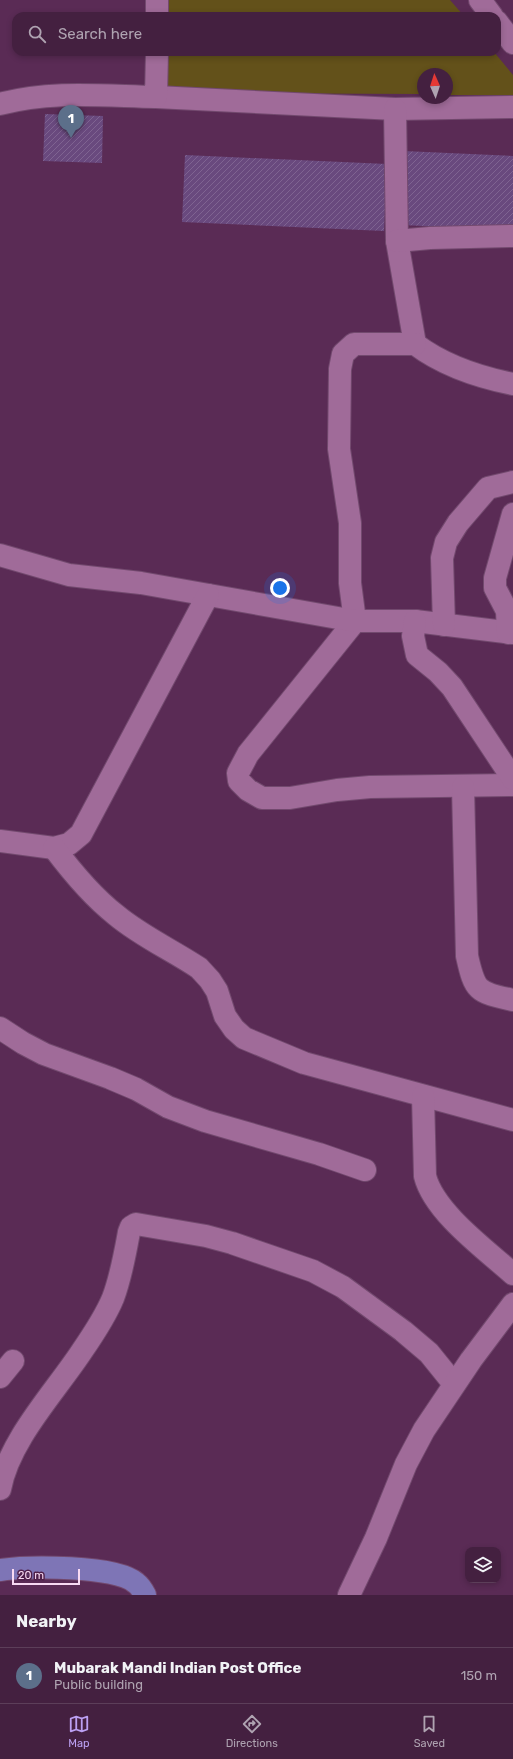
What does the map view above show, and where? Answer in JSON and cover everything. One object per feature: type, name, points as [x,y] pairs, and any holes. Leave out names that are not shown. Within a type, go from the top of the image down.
[{"type":"main road","points":[[0,1570],[28,1567],[86,1570],[114,1574],[136,1583],[145,1595]]},
{"type":"street","points":[[157,12],[158,0]]},
{"type":"street","points":[[480,0],[489,12]]},
{"type":"street","points":[[501,27],[513,43]]},
{"type":"street","points":[[156,97],[157,56]]},
{"type":"street","points":[[0,104],[19,98],[44,95],[156,97],[395,109],[513,107]]},
{"type":"street","points":[[395,109],[397,241],[415,344]]},
{"type":"street","points":[[397,241],[430,238],[513,236]]},
{"type":"street","points":[[415,621],[413,636],[417,655],[438,672],[452,687],[511,775],[463,787],[370,787],[337,790],[290,798],[262,798],[248,790],[239,781],[238,773],[248,754],[354,621],[350,583],[350,523],[339,449],[340,369],[343,354],[354,344],[415,344],[428,354],[460,370],[477,376],[513,384]]},
{"type":"street","points":[[444,625],[442,558],[446,542],[458,523],[488,488],[513,482]]},
{"type":"street","points":[[0,555],[69,575],[141,583],[354,621],[415,621],[511,633],[507,611],[495,588],[495,578],[513,514]]},
{"type":"street","points":[[0,841],[54,848],[69,844],[81,834],[208,595]]},
{"type":"street","points":[[463,787],[467,956],[471,976],[476,987],[491,995],[513,1000]]},
{"type":"street","points":[[54,848],[64,862],[116,916],[199,968],[210,980],[217,991],[225,1016],[234,1029],[244,1038],[304,1063],[513,1120]]},
{"type":"street","points":[[0,1028],[23,1043],[44,1054],[110,1078],[136,1089],[168,1107],[205,1122],[319,1154],[365,1170]]},
{"type":"street","points":[[423,1096],[424,1165],[428,1187],[436,1200],[451,1217],[513,1274]]},
{"type":"street","points":[[0,1489],[3,1473],[11,1457],[36,1415],[82,1351],[112,1299],[120,1277],[129,1232],[136,1224],[206,1236],[232,1243],[312,1271],[343,1287],[403,1331],[428,1353],[454,1384]]},
{"type":"street","points":[[349,1595],[376,1538],[406,1464],[424,1430],[454,1384],[513,1304]]},
{"type":"shaded area","points":[[166,0],[450,0],[460,12],[166,12]]},
{"type":"shaded area","points":[[166,56],[497,56],[513,75],[513,95],[453,95],[453,68],[417,68],[417,94],[167,93]]},
{"type":"building","points":[[45,114],[103,116],[102,163],[43,161]]},
{"type":"building","points":[[404,151],[513,156],[513,230],[401,225]]},
{"type":"building","points":[[185,155],[387,164],[384,231],[182,222]]},
{"type":"place","name":"Mubarak Mandi Indian Post Office","points":[[71,138]]}]
